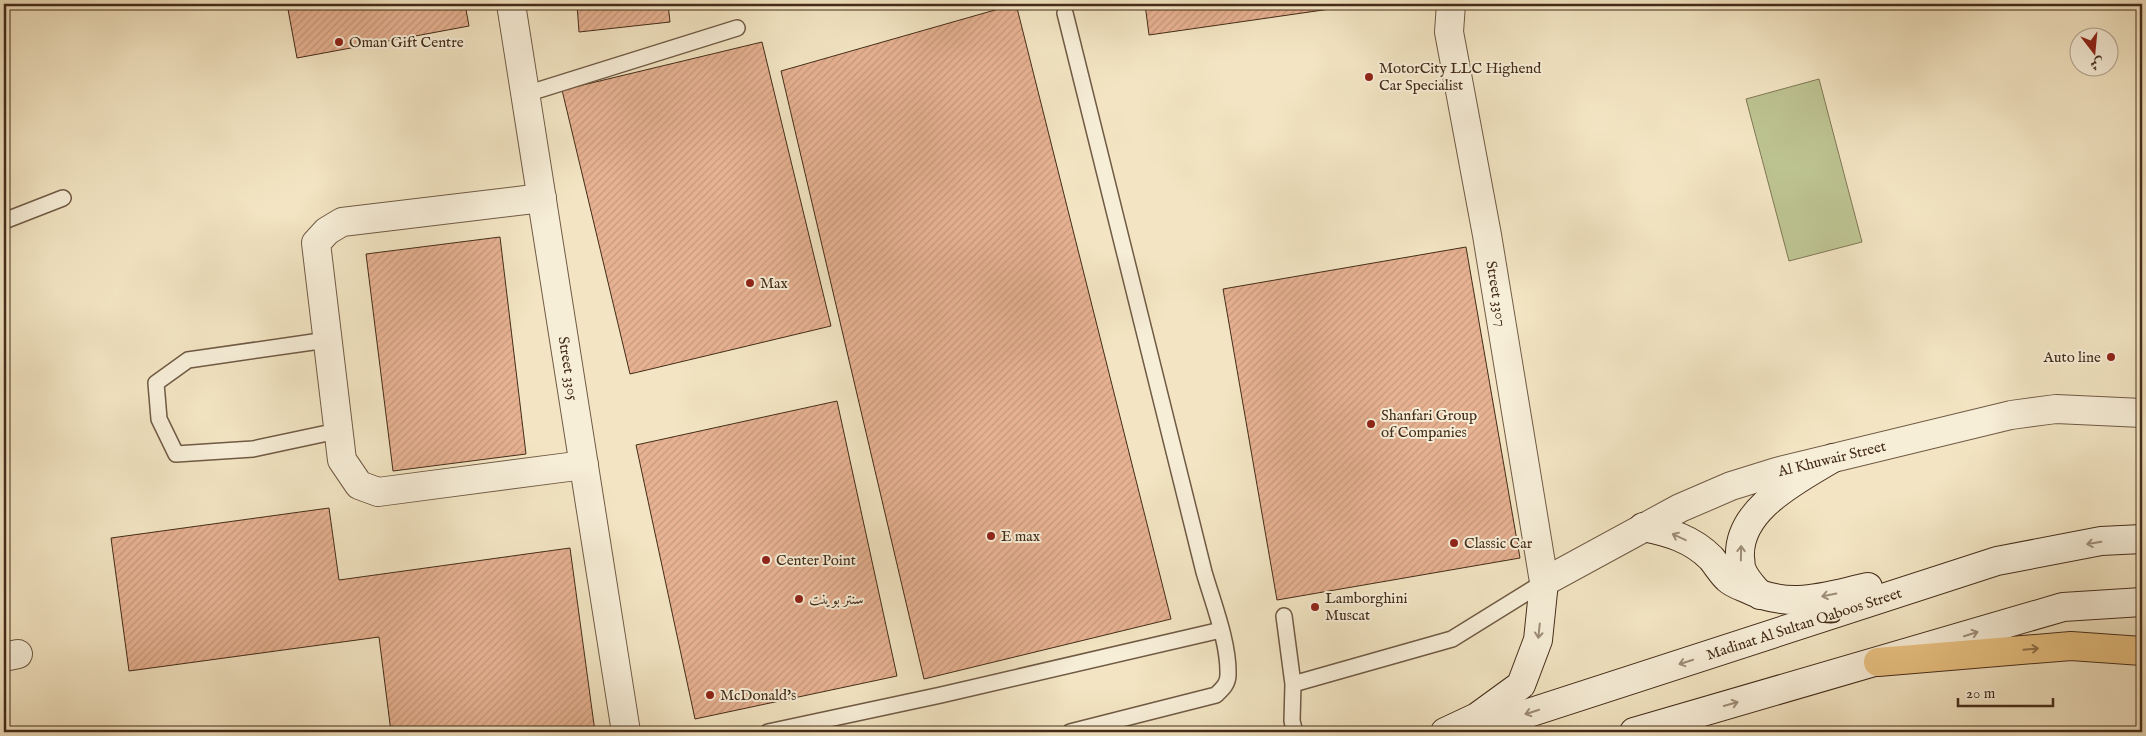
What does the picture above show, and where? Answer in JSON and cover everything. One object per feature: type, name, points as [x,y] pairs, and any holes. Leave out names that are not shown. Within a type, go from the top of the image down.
[{"type":"highway","points":[[1878,662],[2071,646],[2142,652]]},
{"type":"street","name":"Street 3305","points":[[511,4],[626,732]]},
{"type":"street","name":"Street 3307","points":[[1445,732],[1477,717],[1521,685],[1538,640],[1544,582],[1486,235],[1449,32],[1451,4]]},
{"type":"street","points":[[542,198],[342,222],[327,230],[316,243],[342,460],[359,485],[378,492],[584,464]]},
{"type":"street","name":"Al Khuwair Street","points":[[1544,582],[1680,508],[1731,486],[1833,458],[2011,415],[2056,409],[2142,412]]},
{"type":"street","points":[[1760,595],[1741,570],[1740,548],[1748,523],[1766,503],[1798,479],[1833,458]]},
{"type":"street","points":[[1643,527],[1668,532],[1693,543],[1711,558],[1729,580],[1760,595],[1782,601],[1802,601],[1997,561]]},
{"type":"street","name":"Madinat Al Sultan Qaboos Street","points":[[1470,732],[1997,561],[2101,541],[2142,539]]},
{"type":"street","points":[[1634,732],[2063,607],[2142,602]]},
{"type":"lane","points":[[1065,14],[1204,572],[1221,630],[1228,677],[1224,686],[1216,695],[1070,732]]},
{"type":"lane","points":[[526,94],[738,28]]},
{"type":"lane","points":[[4,221],[63,198]]},
{"type":"lane","points":[[327,340],[188,360],[156,383],[159,420],[176,454],[253,449],[338,431]]},
{"type":"lane","points":[[1293,684],[1452,639],[1544,582]]},
{"type":"lane","points":[[1284,616],[1293,684],[1292,721],[1295,732]]},
{"type":"lane","points":[[768,732],[941,696],[1221,630]]},
{"type":"green space","points":[[1819,79],[1862,242],[1789,261],[1746,99]]},
{"type":"building","name":"Oman Gift Centre","points":[[287,4],[465,4],[469,26],[297,58]]},
{"type":"building","points":[[577,4],[668,4],[670,22],[579,32]]},
{"type":"building","points":[[1016,4],[1171,619],[924,679],[781,71]]},
{"type":"building","points":[[1145,4],[1365,4],[1149,35]]},
{"type":"building","points":[[762,42],[831,326],[630,374],[562,90]]},
{"type":"building","points":[[500,237],[526,454],[393,471],[366,254]]},
{"type":"building","name":"Shanfari Group of Companies","points":[[1466,247],[1520,558],[1277,600],[1223,289]]},
{"type":"building","name":"Center Point","points":[[837,401],[897,676],[695,719],[636,445]]},
{"type":"building","points":[[329,508],[339,580],[570,548],[595,732],[391,732],[379,637],[129,671],[111,538]]},
{"type":"place","name":"Oman Gift Centre","points":[[339,42]]},
{"type":"place","name":"MotorCity LLC Highend Car Specialist","points":[[1369,77]]},
{"type":"place","name":"Max","points":[[750,283]]},
{"type":"place","name":"Auto line","points":[[2111,357]]},
{"type":"place","name":"Shanfari Group of Companies","points":[[1371,424]]},
{"type":"place","name":"E max","points":[[991,536]]},
{"type":"place","name":"Classic Car","points":[[1454,543]]},
{"type":"place","name":"Center Point","points":[[766,560]]},
{"type":"place","name":"سنتر بوينت","points":[[799,599]]},
{"type":"place","name":"Lamborghini Muscat","points":[[1315,607]]},
{"type":"place","name":"McDonald's","points":[[710,695]]}]
